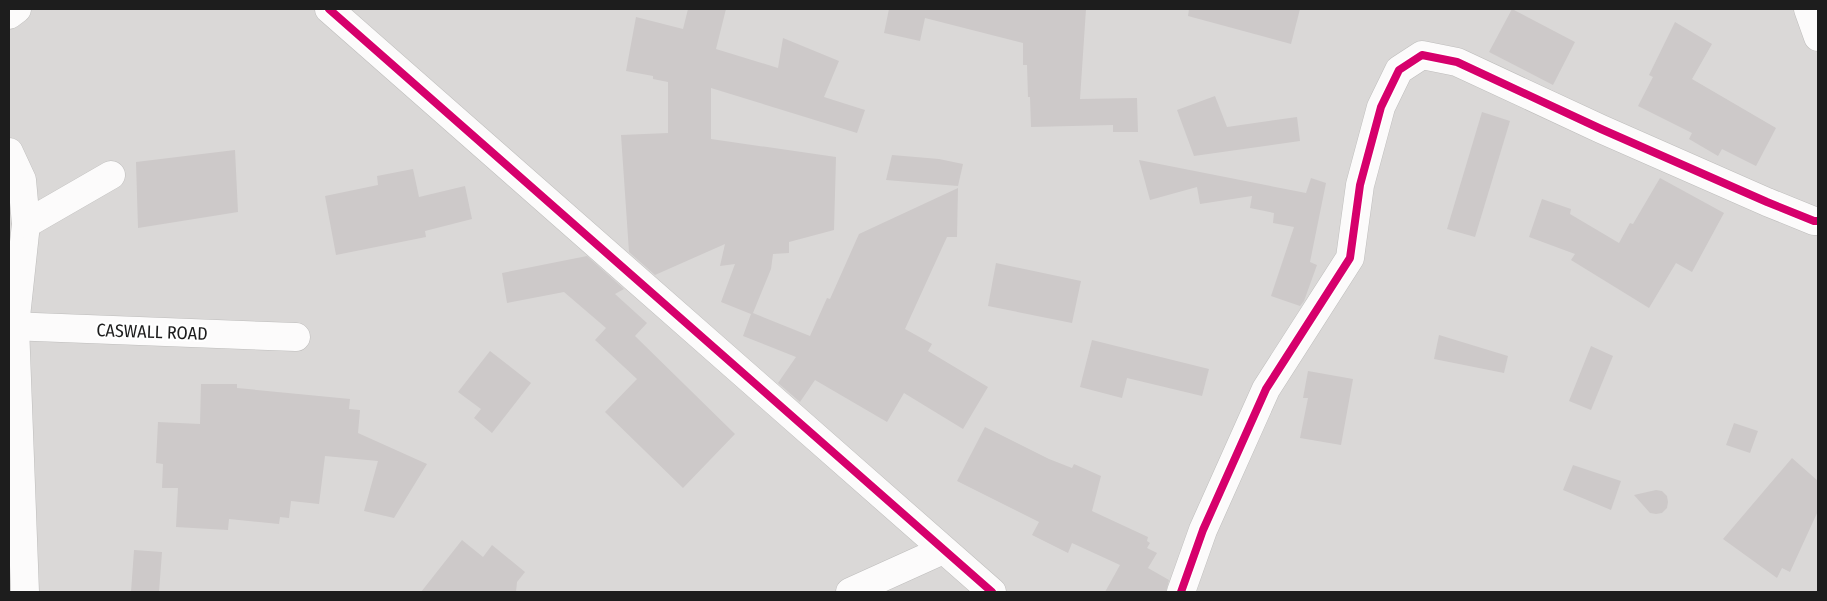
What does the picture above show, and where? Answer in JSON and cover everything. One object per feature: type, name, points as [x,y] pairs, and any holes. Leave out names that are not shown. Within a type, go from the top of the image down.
[{"type":"street","points":[[9,15],[17,9]]},
{"type":"street","points":[[329,9],[992,592]]},
{"type":"street","points":[[1808,9],[1818,37]]},
{"type":"street","points":[[1181,592],[1203,530],[1266,389],[1350,258],[1360,185],[1381,107],[1400,70],[1422,55],[1457,62],[1601,129],[1767,202],[1818,221]]},
{"type":"street","points":[[9,152],[22,180],[26,224],[12,326],[25,592]]},
{"type":"street","points":[[26,224],[111,176]]},
{"type":"street","name":"CASWALL ROAD","points":[[12,326],[296,337]]},
{"type":"street","points":[[850,592],[943,550]]},
{"type":"shaded area","points":[[9,9],[1818,9],[1818,592],[9,592]]},
{"type":"building","points":[[688,9],[726,9],[716,49],[778,68],[783,38],[839,61],[824,97],[865,110],[857,133],[711,88],[711,139],[836,157],[834,230],[789,242],[789,253],[773,254],[771,269],[753,313],[810,336],[827,298],[830,299],[859,234],[958,188],[957,237],[947,237],[905,329],[932,344],[928,351],[988,387],[963,429],[904,393],[887,422],[815,380],[800,402],[778,383],[796,357],[743,336],[751,314],[721,302],[735,264],[720,266],[725,244],[655,275],[629,252],[621,135],[668,133],[668,82],[653,79],[653,76],[626,71],[636,17],[683,29]]},
{"type":"building","points":[[889,9],[1086,9],[1080,99],[1137,98],[1138,132],[1113,132],[1113,125],[1031,127],[1027,65],[1023,65],[1023,43],[925,18],[920,41],[884,33]]},
{"type":"building","points":[[1189,9],[1300,9],[1291,44],[1188,16]]},
{"type":"building","points":[[1512,9],[1575,42],[1553,85],[1489,52]]},
{"type":"building","points":[[1675,22],[1712,44],[1692,79],[1776,128],[1756,166],[1722,149],[1718,156],[1689,139],[1692,133],[1638,106],[1653,77],[1649,75]]},
{"type":"building","points":[[1215,96],[1227,127],[1297,117],[1300,141],[1194,156],[1177,110]]},
{"type":"building","points":[[1482,112],[1510,121],[1475,237],[1447,229]]},
{"type":"building","points":[[235,150],[238,212],[138,228],[136,162]]},
{"type":"building","points":[[892,155],[939,159],[963,164],[958,186],[886,180]]},
{"type":"building","points":[[1139,160],[1306,193],[1311,178],[1326,183],[1310,262],[1317,265],[1304,301],[1300,306],[1271,296],[1294,227],[1273,223],[1274,213],[1250,208],[1252,196],[1200,204],[1197,187],[1150,200]]},
{"type":"building","points":[[413,169],[419,197],[465,186],[472,219],[425,231],[426,237],[336,255],[325,196],[378,185],[377,176]]},
{"type":"building","points":[[1660,178],[1724,213],[1692,272],[1676,263],[1649,308],[1571,260],[1575,254],[1529,237],[1542,199],[1571,209],[1570,214],[1619,243],[1630,223],[1633,224]]},
{"type":"building","points":[[587,256],[624,289],[615,294],[647,323],[635,336],[735,434],[683,488],[605,412],[637,379],[595,340],[606,328],[564,292],[507,303],[502,273]]},
{"type":"building","points":[[996,263],[1081,281],[1072,323],[988,306]]},
{"type":"building","points":[[1439,335],[1508,356],[1504,373],[1434,359]]},
{"type":"building","points":[[1092,340],[1209,369],[1202,396],[1127,378],[1122,398],[1080,387]]},
{"type":"building","points":[[1591,346],[1613,356],[1591,410],[1569,401]]},
{"type":"building","points":[[490,351],[531,383],[492,433],[474,418],[481,409],[458,392]]},
{"type":"building","points":[[1308,371],[1353,379],[1341,445],[1300,438],[1308,398],[1303,398]]},
{"type":"building","points":[[201,384],[237,384],[237,388],[350,399],[349,409],[360,410],[358,433],[427,464],[394,518],[364,511],[378,461],[325,456],[319,504],[291,501],[289,518],[280,517],[279,524],[229,519],[228,530],[176,527],[178,488],[162,488],[163,464],[156,463],[158,422],[200,424]]},
{"type":"building","points":[[1734,423],[1758,431],[1750,453],[1726,445]]},
{"type":"building","points":[[985,427],[1049,459],[1072,468],[1074,464],[1101,476],[1092,511],[1148,537],[1147,541],[1150,543],[1147,548],[1157,553],[1148,568],[1169,580],[1166,592],[1105,592],[1120,565],[1072,543],[1068,553],[1032,535],[1039,522],[957,481]]},
{"type":"building","points":[[1792,458],[1818,481],[1818,511],[1790,572],[1782,568],[1777,578],[1723,539]]},
{"type":"building","points":[[1573,465],[1621,481],[1611,510],[1563,490]]},
{"type":"building","points":[[1656,490],[1662,491],[1667,496],[1668,502],[1667,508],[1662,513],[1656,514],[1650,513],[1634,495]]},
{"type":"building","points":[[462,540],[483,557],[492,545],[525,572],[517,582],[516,592],[421,592]]},
{"type":"building","points":[[134,550],[162,552],[159,592],[131,592]]},
{"type":"cycle path","points":[[329,9],[992,592]]},
{"type":"cycle path","points":[[1181,592],[1203,530],[1266,389],[1350,258],[1360,185],[1381,107],[1399,70],[1422,55],[1457,62],[1601,129],[1767,202],[1818,221]]}]
